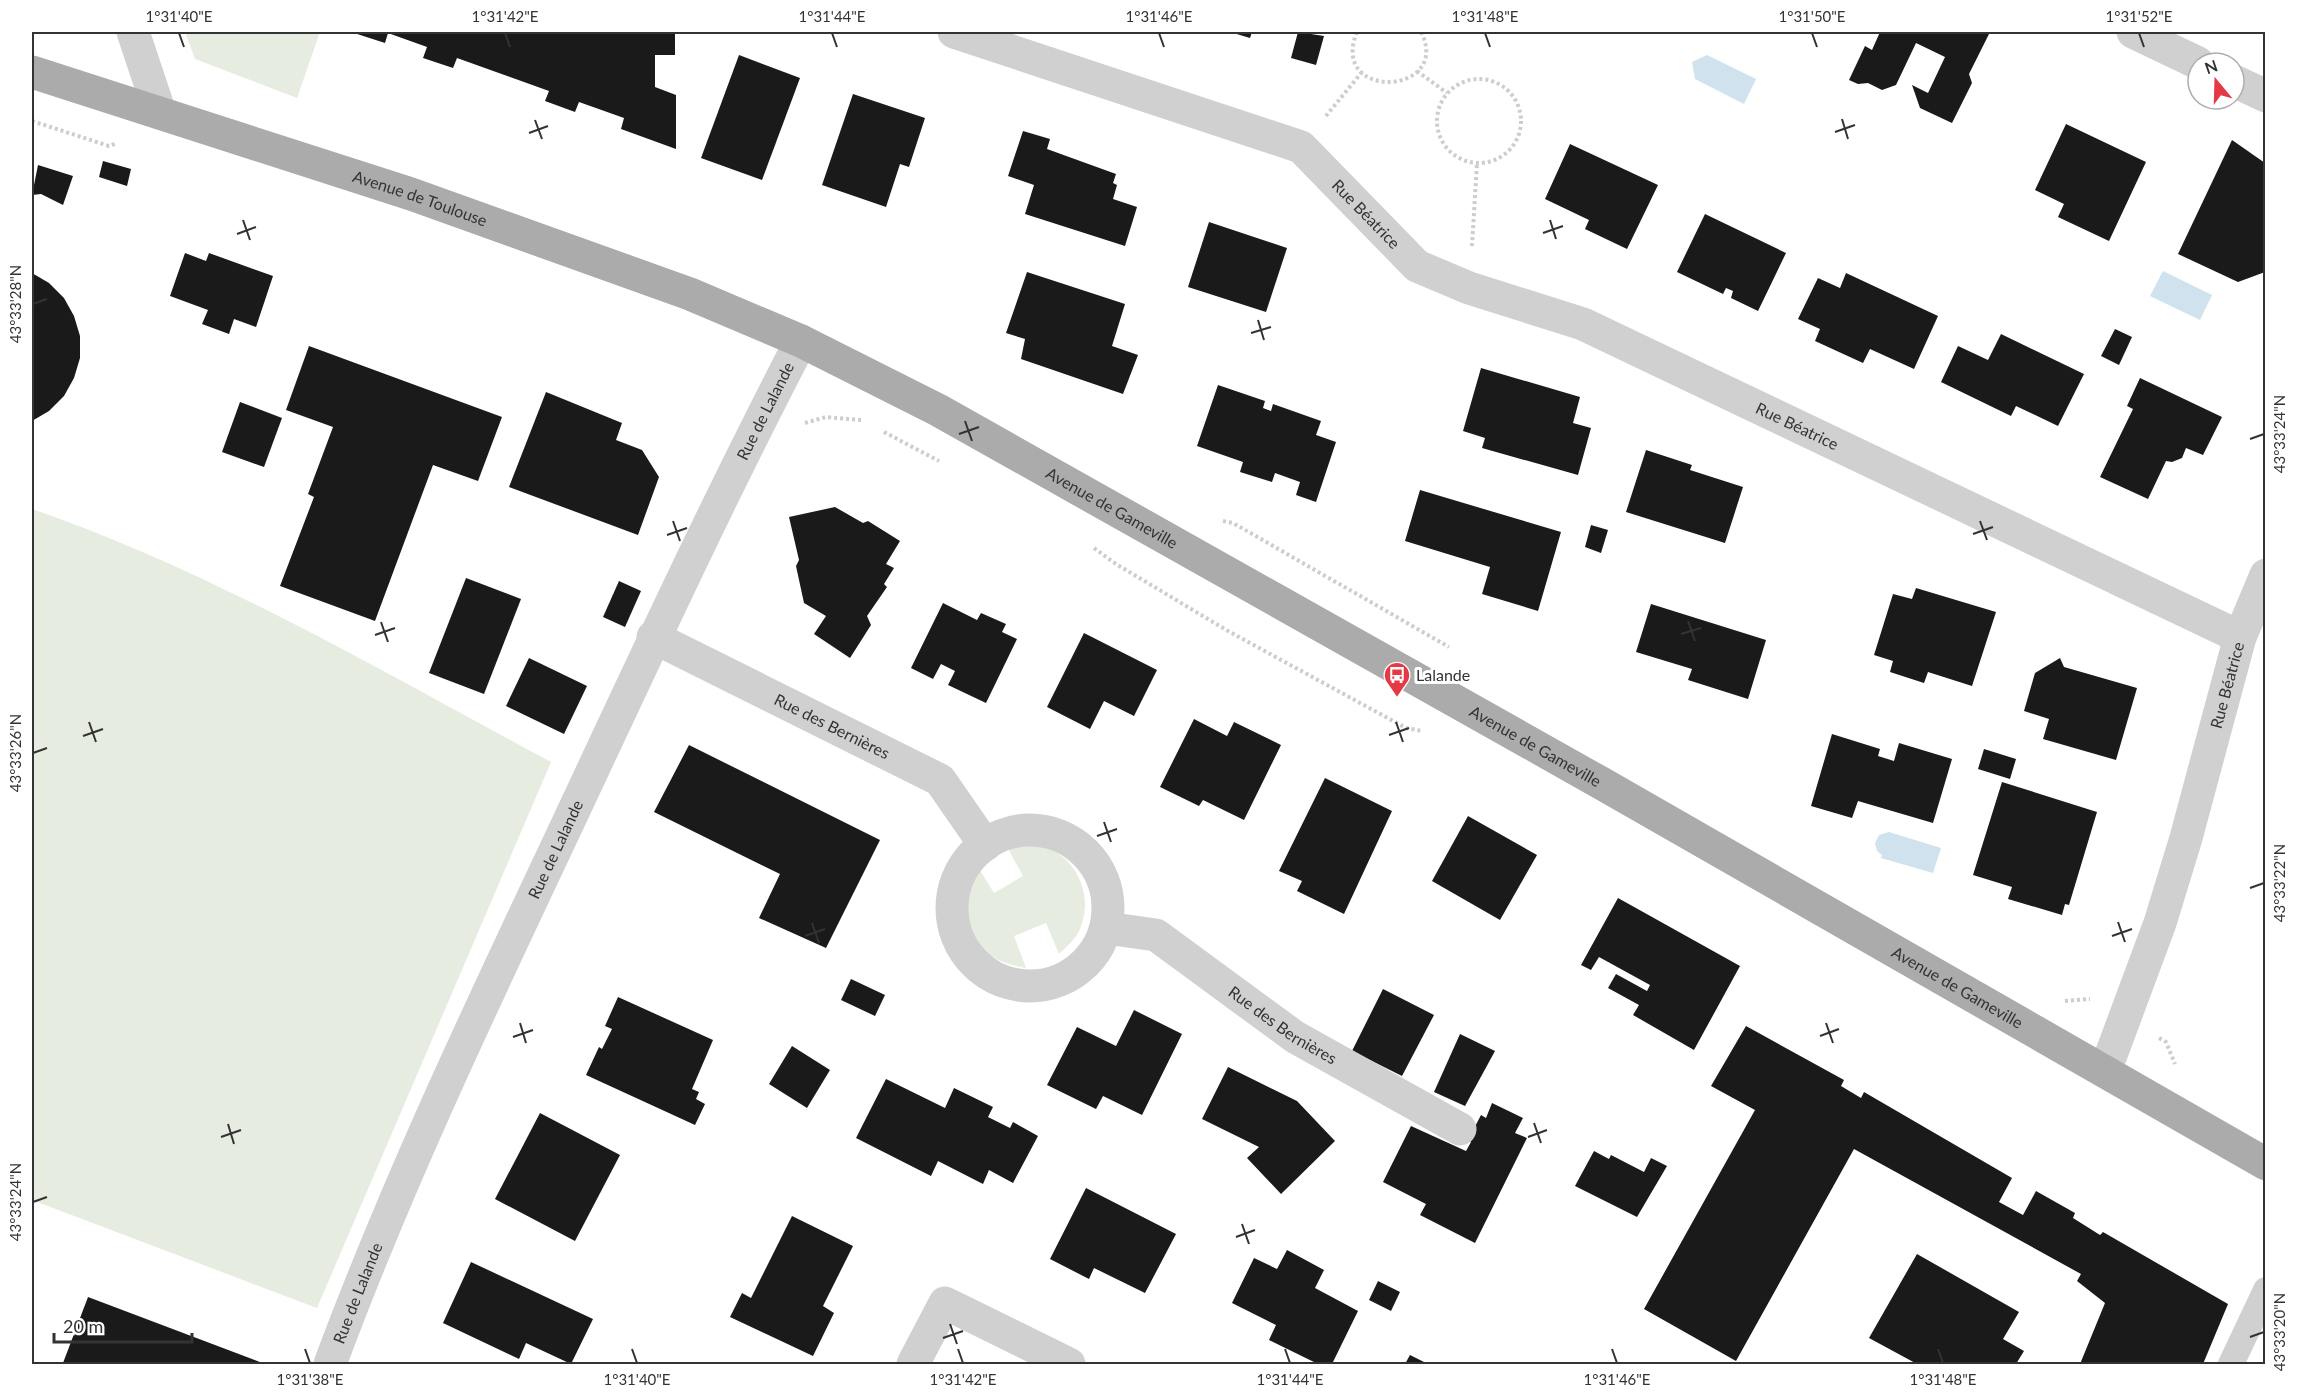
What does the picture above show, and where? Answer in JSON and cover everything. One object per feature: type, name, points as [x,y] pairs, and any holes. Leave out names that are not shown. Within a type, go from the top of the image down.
[{"type":"main road","name":"Avenue de Toulouse","points":[[32,72],[411,194],[626,271],[801,341]]},
{"type":"main road","name":"Avenue de Gameville","points":[[801,341],[938,410],[2105,1071],[2265,1164]]},
{"type":"street","points":[[134,32],[160,113]]},
{"type":"street","name":"Rue Béatrice","points":[[954,32],[1301,147],[1417,266],[1469,288],[1583,324],[2240,637],[2187,838],[2164,912],[2105,1071]]},
{"type":"street","points":[[2133,32],[2186,57]]},
{"type":"street","points":[[2246,87],[2265,96]]},
{"type":"street","name":"Rue de Lalande","points":[[330,1365],[351,1308],[462,1049],[653,637],[801,341]]},
{"type":"street","points":[[2240,637],[2265,575]]},
{"type":"street","name":"Rue des Bernières","points":[[653,637],[940,780],[985,845]]},
{"type":"street","points":[[1016,831],[1038,831],[1060,836],[1079,847],[1094,864],[1104,884],[1108,906],[1106,928],[1097,948],[1083,966],[1065,978],[1043,986],[1021,986],[999,981],[980,970],[965,953],[955,933],[951,912],[953,889],[962,868],[985,845],[1016,831]]},
{"type":"street","name":"Rue des Bernières","points":[[1106,928],[1156,935],[1295,1037],[1460,1129]]},
{"type":"street","points":[[913,1365],[945,1303],[1069,1365]]},
{"type":"lane","points":[[2231,1365],[2265,1290]]},
{"type":"path","points":[[1355,32],[1356,61],[1362,72],[1371,80],[1390,84],[1408,79],[1417,71],[1425,54],[1421,32]]},
{"type":"path","points":[[1417,71],[1447,93]]},
{"type":"path","points":[[1301,147],[1362,72]]},
{"type":"path","points":[[1473,79],[1488,80],[1502,85],[1519,106],[1521,122],[1519,136],[1510,150],[1499,159],[1477,163],[1454,156],[1440,138],[1438,109],[1447,93],[1458,84],[1473,79]]},
{"type":"path","points":[[1469,288],[1477,163]]},
{"type":"path","points":[[798,428],[826,417],[861,420]]},
{"type":"shaded area","points":[[185,32],[320,32],[297,98],[195,59]]},
{"type":"shaded area","points":[[32,509],[100,534],[231,593],[296,625],[551,762],[317,1308],[32,1200]]},
{"type":"shaded area","points":[[1020,841],[1036,843],[1064,858],[1074,869],[1081,882],[1085,897],[1080,929],[1059,954],[1046,923],[1014,936],[1026,968],[1006,963],[990,955],[976,944],[966,931],[961,916],[961,899],[966,882],[976,864],[994,893],[1023,876],[1006,845]]},
{"type":"water","points":[[1707,55],[1756,79],[1744,104],[1695,79],[1692,62]]},
{"type":"water","points":[[2163,271],[2212,295],[2200,320],[2150,296]]},
{"type":"water","points":[[1889,832],[1941,848],[1933,873],[1881,858],[1882,855],[1877,851],[1875,843],[1879,835]]},
{"type":"building","points":[[351,32],[675,32],[675,55],[655,55],[655,87],[676,95],[676,149],[621,129],[624,118],[579,102],[575,112],[545,101],[549,91],[457,58],[453,68],[423,58],[427,47],[388,33],[385,43]]},
{"type":"building","points":[[1230,32],[1252,32],[1250,38]]},
{"type":"building","points":[[1298,32],[1324,36],[1316,65],[1291,58]]},
{"type":"building","points":[[1880,32],[1990,32],[1969,74],[1972,83],[1952,123],[1920,108],[1912,85],[1928,93],[1945,57],[1916,43],[1896,85],[1882,90],[1868,83],[1858,84],[1849,80],[1865,46],[1872,50]]},
{"type":"building","points":[[739,55],[800,78],[762,180],[701,158]]},
{"type":"building","points":[[853,94],[925,118],[909,167],[900,164],[886,207],[822,185]]},
{"type":"building","points":[[2066,124],[2146,162],[2109,241],[2058,217],[2064,204],[2035,190]]},
{"type":"building","points":[[1023,131],[1050,139],[1047,149],[1116,174],[1113,183],[1117,185],[1113,199],[1137,207],[1125,246],[1025,214],[1034,185],[1008,176]]},
{"type":"building","points":[[2232,140],[2265,163],[2265,272],[2238,282],[2178,254]]},
{"type":"building","points":[[1570,144],[1658,185],[1627,249],[1585,229],[1589,220],[1545,199]]},
{"type":"building","points":[[103,161],[131,169],[127,186],[99,177]]},
{"type":"building","points":[[38,165],[73,176],[63,205],[41,194],[32,195]]},
{"type":"building","points":[[1705,214],[1786,253],[1758,311],[1731,298],[1733,291],[1726,288],[1723,294],[1677,272]]},
{"type":"building","points":[[1209,222],[1287,248],[1266,312],[1188,287]]},
{"type":"building","points":[[185,253],[206,261],[209,253],[273,276],[256,327],[234,319],[229,334],[202,324],[208,310],[170,296]]},
{"type":"building","points":[[1027,272],[1125,304],[1112,346],[1138,355],[1123,394],[1021,359],[1025,339],[1006,333]]},
{"type":"building","points":[[32,273],[49,283],[64,298],[74,316],[80,336],[80,358],[74,378],[64,396],[49,411],[32,421]]},
{"type":"building","points":[[1846,273],[1938,316],[1914,369],[1870,349],[1863,363],[1815,341],[1820,329],[1798,319],[1818,278],[1840,288]]},
{"type":"building","points":[[2115,329],[2132,337],[2119,365],[2101,356]]},
{"type":"building","points":[[2001,334],[2084,374],[2058,426],[2016,406],[2011,416],[1941,382],[1958,346],[1988,360]]},
{"type":"building","points":[[309,346],[502,417],[478,481],[433,465],[375,621],[280,586],[314,497],[308,494],[333,427],[286,410]]},
{"type":"building","points":[[1481,368],[1580,397],[1573,423],[1591,428],[1578,475],[1482,448],[1485,438],[1463,431]]},
{"type":"building","points":[[2140,378],[2222,417],[2203,455],[2186,448],[2182,458],[2172,462],[2166,461],[2148,499],[2100,477],[2133,409],[2127,406]]},
{"type":"building","points":[[1218,385],[1265,401],[1263,408],[1271,411],[1273,404],[1321,421],[1316,435],[1336,442],[1316,502],[1296,495],[1300,482],[1275,473],[1272,482],[1240,472],[1243,462],[1197,446]]},
{"type":"building","points":[[546,392],[622,423],[616,440],[642,450],[659,477],[638,535],[509,487]]},
{"type":"building","points":[[240,402],[282,418],[264,467],[222,452]]},
{"type":"building","points":[[1646,450],[1692,465],[1690,470],[1743,487],[1725,543],[1626,512]]},
{"type":"building","points":[[1420,490],[1561,532],[1538,611],[1482,594],[1490,567],[1405,541]]},
{"type":"building","points":[[835,507],[863,523],[868,521],[900,541],[886,564],[894,568],[884,584],[887,587],[867,616],[871,625],[850,658],[814,634],[826,616],[804,603],[796,566],[799,560],[789,517]]},
{"type":"building","points":[[1591,525],[1608,530],[1601,553],[1585,547]]},
{"type":"building","points":[[466,578],[521,599],[484,694],[429,673]]},
{"type":"building","points":[[619,581],[641,591],[625,627],[603,617]]},
{"type":"building","points":[[1916,588],[1996,612],[1972,686],[1928,672],[1924,683],[1890,672],[1893,661],[1874,655],[1893,594],[1912,599]]},
{"type":"building","points":[[943,603],[977,620],[981,613],[1006,624],[1002,632],[1017,639],[986,703],[948,685],[955,671],[941,664],[933,679],[911,668]]},
{"type":"building","points":[[1651,604],[1766,640],[1748,699],[1688,680],[1692,669],[1636,652]]},
{"type":"building","points":[[1084,633],[1157,670],[1134,716],[1104,701],[1090,729],[1047,707]]},
{"type":"building","points":[[529,658],[587,686],[564,734],[506,706]]},
{"type":"building","points":[[2060,658],[2064,667],[2137,688],[2116,760],[2043,739],[2049,719],[2024,711],[2035,673]]},
{"type":"building","points":[[1194,719],[1227,736],[1234,722],[1281,745],[1244,820],[1203,800],[1199,806],[1160,787]]},
{"type":"building","points":[[1832,734],[1880,749],[1878,756],[1894,761],[1899,743],[1952,759],[1933,823],[1858,801],[1852,818],[1811,806]]},
{"type":"building","points":[[689,745],[880,840],[826,948],[759,918],[780,874],[654,812]]},
{"type":"building","points":[[1984,749],[2016,759],[2010,779],[1978,769]]},
{"type":"building","points":[[1325,778],[1392,811],[1344,914],[1297,891],[1302,881],[1279,871]]},
{"type":"building","points":[[2002,782],[2097,812],[2069,905],[2065,904],[2062,915],[2008,899],[2012,887],[1973,875]]},
{"type":"building","points":[[1468,816],[1537,855],[1500,920],[1432,881]]},
{"type":"building","points":[[1618,898],[1740,966],[1694,1050],[1633,1015],[1639,1005],[1608,988],[1616,974],[1647,991],[1650,985],[1599,957],[1591,970],[1581,965]]},
{"type":"building","points":[[851,979],[885,995],[875,1016],[841,1000]]},
{"type":"building","points":[[1383,989],[1434,1015],[1402,1076],[1352,1051]]},
{"type":"building","points":[[618,997],[713,1040],[692,1089],[699,1092],[696,1099],[705,1104],[695,1125],[586,1075],[599,1047],[602,1049],[612,1029],[605,1026]]},
{"type":"building","points":[[1134,1010],[1182,1034],[1142,1115],[1103,1096],[1096,1109],[1047,1085],[1077,1027],[1116,1046]]},
{"type":"building","points":[[1746,1026],[1844,1080],[1841,1086],[1861,1098],[1864,1092],[2012,1178],[1999,1202],[2023,1215],[2036,1191],[2075,1213],[2073,1218],[2100,1235],[2103,1232],[2228,1304],[2203,1364],[2080,1364],[2105,1303],[2077,1281],[2081,1274],[1854,1149],[1736,1361],[1644,1309],[1755,1110],[1711,1086]]},
{"type":"building","points":[[1460,1034],[1495,1051],[1465,1106],[1434,1092]]},
{"type":"building","points":[[792,1046],[830,1070],[807,1108],[769,1084]]},
{"type":"building","points":[[1228,1067],[1297,1101],[1335,1141],[1281,1194],[1247,1158],[1259,1147],[1202,1119]]},
{"type":"building","points":[[886,1079],[945,1108],[954,1088],[993,1107],[988,1117],[1010,1128],[1013,1122],[1038,1136],[1013,1183],[989,1170],[983,1184],[938,1161],[931,1176],[856,1138]]},
{"type":"building","points":[[1492,1103],[1523,1118],[1515,1133],[1527,1138],[1475,1243],[1420,1215],[1426,1204],[1383,1182],[1411,1126],[1466,1151],[1471,1142],[1468,1140],[1481,1115],[1486,1118]]},
{"type":"building","points":[[540,1113],[620,1155],[575,1241],[495,1199]]},
{"type":"building","points":[[1594,1151],[1609,1159],[1611,1155],[1644,1172],[1651,1158],[1667,1166],[1637,1217],[1575,1186]]},
{"type":"building","points":[[1086,1188],[1176,1234],[1145,1293],[1094,1268],[1089,1279],[1050,1259]]},
{"type":"building","points":[[792,1216],[853,1246],[823,1306],[834,1313],[813,1356],[730,1317],[742,1293],[751,1298]]},
{"type":"building","points":[[1287,1250],[1324,1270],[1315,1288],[1358,1311],[1332,1364],[1318,1364],[1269,1340],[1276,1325],[1232,1303],[1254,1258],[1277,1269]]},
{"type":"building","points":[[1917,1254],[2019,1312],[2003,1339],[2024,1351],[2016,1364],[1917,1364],[1869,1338]]},
{"type":"building","points":[[471,1262],[593,1319],[571,1364],[526,1343],[519,1359],[443,1323]]},
{"type":"building","points":[[1378,1281],[1400,1292],[1391,1311],[1369,1300]]},
{"type":"building","points":[[88,1297],[265,1364],[63,1363]]},
{"type":"building","points":[[1410,1355],[1428,1364],[1405,1364]]},
{"type":"place","name":"Lalande","points":[[1397,698]]}]
